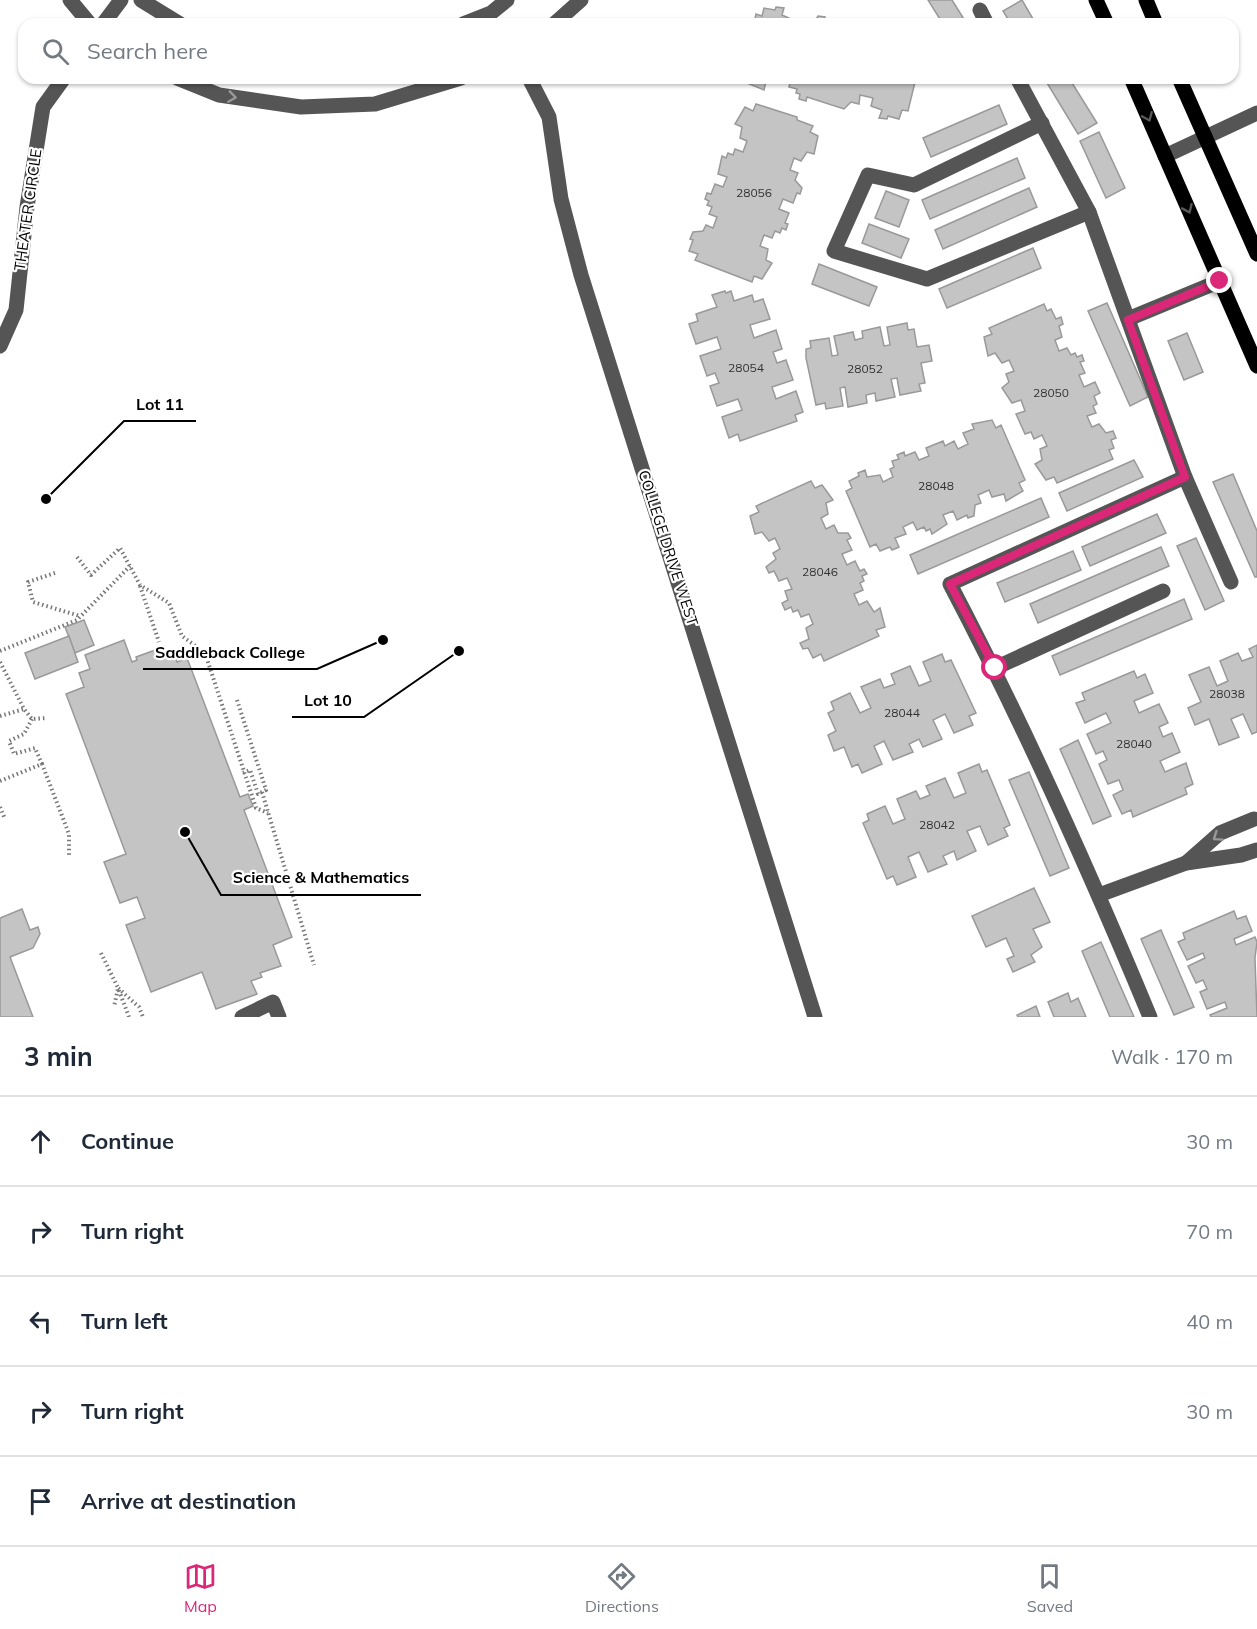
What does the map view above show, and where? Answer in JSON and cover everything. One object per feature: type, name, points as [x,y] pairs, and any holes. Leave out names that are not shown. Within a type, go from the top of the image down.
[{"type":"main road","points":[[1096,0],[1104,18]]},
{"type":"main road","points":[[1146,0],[1154,18]]},
{"type":"main road","points":[[1134,84],[1257,366]]},
{"type":"main road","points":[[1182,84],[1257,255]]},
{"type":"street","points":[[70,0],[85,18]]},
{"type":"street","points":[[108,18],[121,0]]},
{"type":"street","points":[[141,0],[170,18]]},
{"type":"street","points":[[494,18],[507,0]]},
{"type":"street","points":[[561,18],[581,0]]},
{"type":"street","points":[[980,10],[984,18]]},
{"type":"street","name":"THEATER CIRCLE","points":[[0,346],[16,310],[27,207],[43,107],[60,84]]},
{"type":"street","points":[[192,84],[219,95],[301,107],[375,104],[441,84]]},
{"type":"street","name":"COLLEGE DRIVE WEST","points":[[532,84],[549,117],[561,199],[581,275],[815,1017]]},
{"type":"street","points":[[1020,84],[1089,212],[1185,477],[1231,582]]},
{"type":"street","points":[[1165,156],[1257,113]]},
{"type":"street","points":[[1042,123],[914,185],[868,176],[834,251],[927,279],[1089,212]]},
{"type":"street","points":[[1128,320],[1220,281]]},
{"type":"street","points":[[1150,1017],[1099,895],[995,668],[950,584],[1185,477]]},
{"type":"street","points":[[995,668],[1163,591]]},
{"type":"street","points":[[1186,863],[1220,833],[1256,820]]},
{"type":"street","points":[[1099,895],[1186,863],[1241,855],[1257,850]]},
{"type":"street","points":[[242,1017],[273,1002],[279,1017]]},
{"type":"path","points":[[77,557],[91,575],[120,548],[140,585],[159,642]]},
{"type":"path","points":[[0,651],[77,620],[130,566]]},
{"type":"path","points":[[55,573],[28,582],[33,602],[80,616]]},
{"type":"path","points":[[140,585],[169,603],[182,636],[205,652],[256,808],[268,813]]},
{"type":"path","points":[[0,662],[24,709],[32,719]]},
{"type":"path","points":[[237,700],[266,790],[258,794],[250,770],[243,773]]},
{"type":"path","points":[[0,716],[24,709]]},
{"type":"path","points":[[32,719],[47,718]]},
{"type":"path","points":[[32,719],[24,734],[9,741],[14,754],[35,748],[69,834],[69,857]]},
{"type":"path","points":[[0,781],[42,764]]},
{"type":"path","points":[[262,792],[314,965]]},
{"type":"path","points":[[0,807],[5,819]]},
{"type":"path","points":[[101,953],[129,1017]]},
{"type":"path","points":[[114,1007],[118,988]]},
{"type":"path","points":[[118,988],[139,1007],[143,1017]]},
{"type":"building","points":[[928,0],[952,0],[963,18],[939,18]]},
{"type":"building","points":[[1022,0],[1032,18],[1007,18],[1003,11]]},
{"type":"building","points":[[776,7],[784,8],[782,15],[789,18],[755,18],[756,14],[762,16],[764,8],[775,10]]},
{"type":"building","points":[[749,84],[765,84],[764,90]]},
{"type":"building","points":[[790,84],[915,84],[908,111],[902,110],[899,119],[888,116],[887,119],[879,118],[882,110],[871,106],[873,98],[860,95],[859,104],[851,102],[844,109],[807,97],[806,101],[799,99],[800,94],[796,93],[797,89],[789,87]]},
{"type":"building","points":[[1048,84],[1073,84],[1097,123],[1078,134]]},
{"type":"building","points":[[756,104],[797,117],[797,120],[813,126],[810,132],[818,136],[814,154],[807,152],[801,161],[794,158],[790,170],[798,173],[795,180],[802,188],[800,194],[797,193],[793,203],[783,199],[779,209],[789,213],[785,223],[788,224],[786,230],[782,228],[780,233],[775,231],[772,238],[764,235],[760,246],[768,249],[766,260],[772,263],[762,279],[754,276],[752,282],[695,260],[698,254],[689,251],[693,232],[703,231],[706,225],[713,228],[717,217],[709,214],[712,207],[707,205],[709,201],[705,199],[707,193],[711,194],[715,184],[723,187],[727,177],[718,174],[722,156],[726,158],[728,153],[733,155],[735,149],[743,152],[747,141],[740,138],[742,127],[735,124],[745,107],[753,111]]},
{"type":"building","points":[[999,105],[1007,124],[931,157],[923,138]]},
{"type":"building","points":[[1099,132],[1125,188],[1106,198],[1080,141]]},
{"type":"building","points":[[1017,158],[1025,178],[930,219],[922,200]]},
{"type":"building","points":[[1029,188],[1037,207],[943,249],[935,230]]},
{"type":"building","points":[[886,191],[909,200],[899,227],[875,218]]},
{"type":"building","points":[[869,224],[909,239],[901,258],[862,243]]},
{"type":"building","points":[[1033,248],[1041,268],[947,308],[939,289]]},
{"type":"building","points":[[819,264],[877,287],[869,306],[812,284]]},
{"type":"building","points":[[725,291],[726,293],[731,291],[734,301],[752,295],[754,302],[763,299],[770,319],[750,325],[754,338],[776,330],[782,349],[773,352],[777,363],[786,360],[793,380],[772,387],[776,399],[796,391],[803,412],[795,415],[797,421],[740,441],[738,434],[729,438],[722,417],[742,410],[738,399],[717,406],[710,386],[719,383],[715,373],[707,376],[700,356],[721,349],[717,337],[696,344],[689,324],[698,321],[696,314],[717,307],[712,295]]},
{"type":"building","points":[[1107,303],[1148,397],[1130,406],[1088,311]]},
{"type":"building","points":[[1044,304],[1047,311],[1051,309],[1056,319],[1061,317],[1063,324],[1059,326],[1062,337],[1055,340],[1059,351],[1067,348],[1071,355],[1075,353],[1077,357],[1082,355],[1084,361],[1080,362],[1085,373],[1079,375],[1084,387],[1095,382],[1100,393],[1094,396],[1097,404],[1093,406],[1096,413],[1087,416],[1092,427],[1099,424],[1106,433],[1113,431],[1116,438],[1111,440],[1114,448],[1109,450],[1113,459],[1057,483],[1054,477],[1046,480],[1035,464],[1042,460],[1040,449],[1047,446],[1042,435],[1034,439],[1031,432],[1025,434],[1016,414],[1025,411],[1021,400],[1012,403],[1002,388],[1009,382],[1006,374],[1014,371],[1009,360],[1002,363],[995,353],[988,356],[984,337],[992,334],[989,328]]},
{"type":"building","points":[[907,323],[908,330],[914,329],[917,347],[929,345],[932,361],[921,363],[925,383],[919,384],[921,391],[900,395],[897,378],[891,379],[895,397],[876,401],[875,393],[866,395],[867,403],[848,407],[845,387],[840,388],[843,406],[826,409],[825,403],[816,405],[806,358],[806,349],[811,348],[810,341],[829,338],[832,356],[838,355],[834,336],[853,332],[855,340],[863,338],[862,331],[880,327],[884,346],[890,345],[887,327]]},
{"type":"building","points":[[1187,333],[1203,372],[1184,380],[1168,341]]},
{"type":"building","points":[[992,420],[996,428],[1001,425],[1025,480],[1019,483],[1023,491],[1006,501],[1004,494],[992,497],[989,490],[978,495],[981,503],[975,505],[974,516],[968,518],[967,515],[957,520],[953,511],[943,515],[947,524],[932,534],[930,529],[926,531],[924,527],[917,530],[913,522],[903,527],[906,534],[895,538],[899,547],[892,550],[890,547],[880,551],[876,544],[870,547],[846,491],[852,488],[849,481],[865,470],[867,477],[880,475],[883,482],[893,477],[890,469],[894,467],[892,461],[899,459],[897,455],[904,452],[905,456],[915,452],[919,460],[929,456],[926,448],[943,441],[945,446],[954,441],[958,449],[968,444],[963,433],[974,429],[972,424]]},
{"type":"building","points":[[1134,460],[1143,477],[1067,511],[1059,493]]},
{"type":"building","points":[[1233,474],[1257,531],[1257,577],[1255,577],[1213,482]]},
{"type":"building","points":[[811,481],[815,488],[822,485],[833,500],[826,503],[828,514],[821,518],[826,529],[834,525],[838,533],[848,533],[851,538],[847,540],[852,550],[842,554],[847,565],[855,561],[860,571],[864,569],[867,574],[862,576],[864,581],[860,583],[863,590],[854,594],[859,605],[867,601],[874,612],[880,608],[885,627],[876,630],[879,636],[824,661],[821,654],[813,658],[808,648],[803,649],[800,643],[809,639],[806,628],[813,624],[809,614],[801,617],[798,610],[793,612],[791,607],[785,610],[782,603],[788,600],[785,591],[792,589],[787,578],[779,581],[774,571],[769,573],[766,567],[776,559],[773,553],[780,549],[775,538],[769,541],[762,532],[755,534],[750,516],[759,512],[756,506]]},
{"type":"building","points":[[1041,498],[1049,517],[918,574],[910,555]]},
{"type":"building","points":[[1157,514],[1166,533],[1090,566],[1082,547]]},
{"type":"building","points":[[1196,538],[1224,601],[1205,610],[1177,546]]},
{"type":"building","points":[[1161,547],[1169,566],[1038,623],[1030,604]]},
{"type":"building","points":[[1073,551],[1081,570],[1005,602],[997,583]]},
{"type":"building","points":[[1184,599],[1192,619],[1060,675],[1052,656]]},
{"type":"building","points":[[84,620],[94,645],[75,653],[65,627]]},
{"type":"building","points":[[69,636],[78,662],[35,679],[25,653]]},
{"type":"building","points":[[124,640],[132,662],[137,660],[136,657],[158,649],[161,656],[173,651],[177,662],[187,658],[240,797],[248,794],[253,806],[244,810],[292,937],[273,945],[281,966],[260,973],[262,977],[251,981],[257,994],[216,1009],[202,972],[151,992],[126,925],[145,918],[137,897],[120,903],[104,862],[126,854],[66,694],[84,687],[79,673],[90,669],[85,655]]},
{"type":"building","points":[[1257,645],[1257,732],[1252,734],[1243,714],[1231,719],[1239,737],[1219,745],[1209,719],[1195,725],[1188,708],[1201,702],[1189,675],[1209,667],[1217,686],[1228,681],[1220,661],[1238,653],[1242,661],[1253,657],[1249,649]]},
{"type":"building","points":[[942,654],[945,662],[951,660],[976,713],[969,716],[973,725],[954,733],[945,714],[933,720],[942,739],[923,747],[919,739],[909,744],[913,752],[893,760],[884,741],[874,746],[882,764],[862,773],[858,764],[852,767],[844,747],[834,751],[828,735],[836,731],[828,713],[834,710],[831,702],[850,693],[860,713],[871,708],[861,687],[880,679],[884,688],[895,684],[891,674],[910,666],[919,686],[931,681],[923,662]]},
{"type":"building","points":[[1134,671],[1137,678],[1145,674],[1153,693],[1134,701],[1139,713],[1159,704],[1168,723],[1159,727],[1163,737],[1172,733],[1180,752],[1160,761],[1165,772],[1186,763],[1193,784],[1185,788],[1187,794],[1133,817],[1131,810],[1122,814],[1113,795],[1123,790],[1119,780],[1108,784],[1099,764],[1107,760],[1103,751],[1096,754],[1087,734],[1111,723],[1106,713],[1085,723],[1076,703],[1085,700],[1082,693]]},
{"type":"building","points":[[1078,740],[1111,816],[1093,824],[1060,749]]},
{"type":"building","points":[[979,764],[982,772],[987,770],[1010,825],[1004,828],[1008,836],[988,845],[980,826],[967,831],[976,851],[957,860],[954,851],[943,856],[947,864],[928,872],[919,852],[908,857],[916,877],[897,885],[893,876],[887,879],[863,823],[869,820],[867,814],[885,806],[893,824],[905,819],[897,799],[916,791],[920,799],[930,795],[926,786],[945,778],[954,798],[966,793],[958,773]]},
{"type":"building","points":[[1029,772],[1069,868],[1050,876],[1009,780]]},
{"type":"building","points":[[1034,888],[1050,922],[1033,929],[1042,947],[1031,955],[1035,962],[1013,972],[1007,959],[1014,956],[1006,938],[986,947],[972,916]]},
{"type":"building","points":[[22,909],[30,930],[38,927],[40,934],[33,948],[10,957],[33,1017],[0,1017],[0,918]]},
{"type":"building","points":[[1234,911],[1237,919],[1246,916],[1252,931],[1234,939],[1236,945],[1255,937],[1257,942],[1255,958],[1257,1017],[1211,1017],[1210,1015],[1227,1008],[1225,1002],[1207,1009],[1200,992],[1207,989],[1203,980],[1196,983],[1188,966],[1205,958],[1203,953],[1187,960],[1178,942],[1185,939],[1183,933]]},
{"type":"building","points":[[1161,930],[1194,1007],[1174,1015],[1141,939]]},
{"type":"building","points":[[1101,942],[1134,1017],[1110,1017],[1082,951]]},
{"type":"building","points":[[1068,993],[1071,1002],[1078,998],[1086,1017],[1054,1017],[1048,1002]]},
{"type":"building","points":[[1036,1006],[1040,1017],[1018,1017],[1017,1015]]},
{"type":"place","name":"Lot 11","points":[[46,499]]},
{"type":"place","name":"Saddleback College","points":[[383,640]]},
{"type":"place","name":"Lot 10","points":[[459,651]]},
{"type":"place","name":"Science & Mathematics","points":[[185,832]]},
{"type":"route","points":[[995,668],[950,584],[1185,477],[1128,320],[1220,281]]}]
